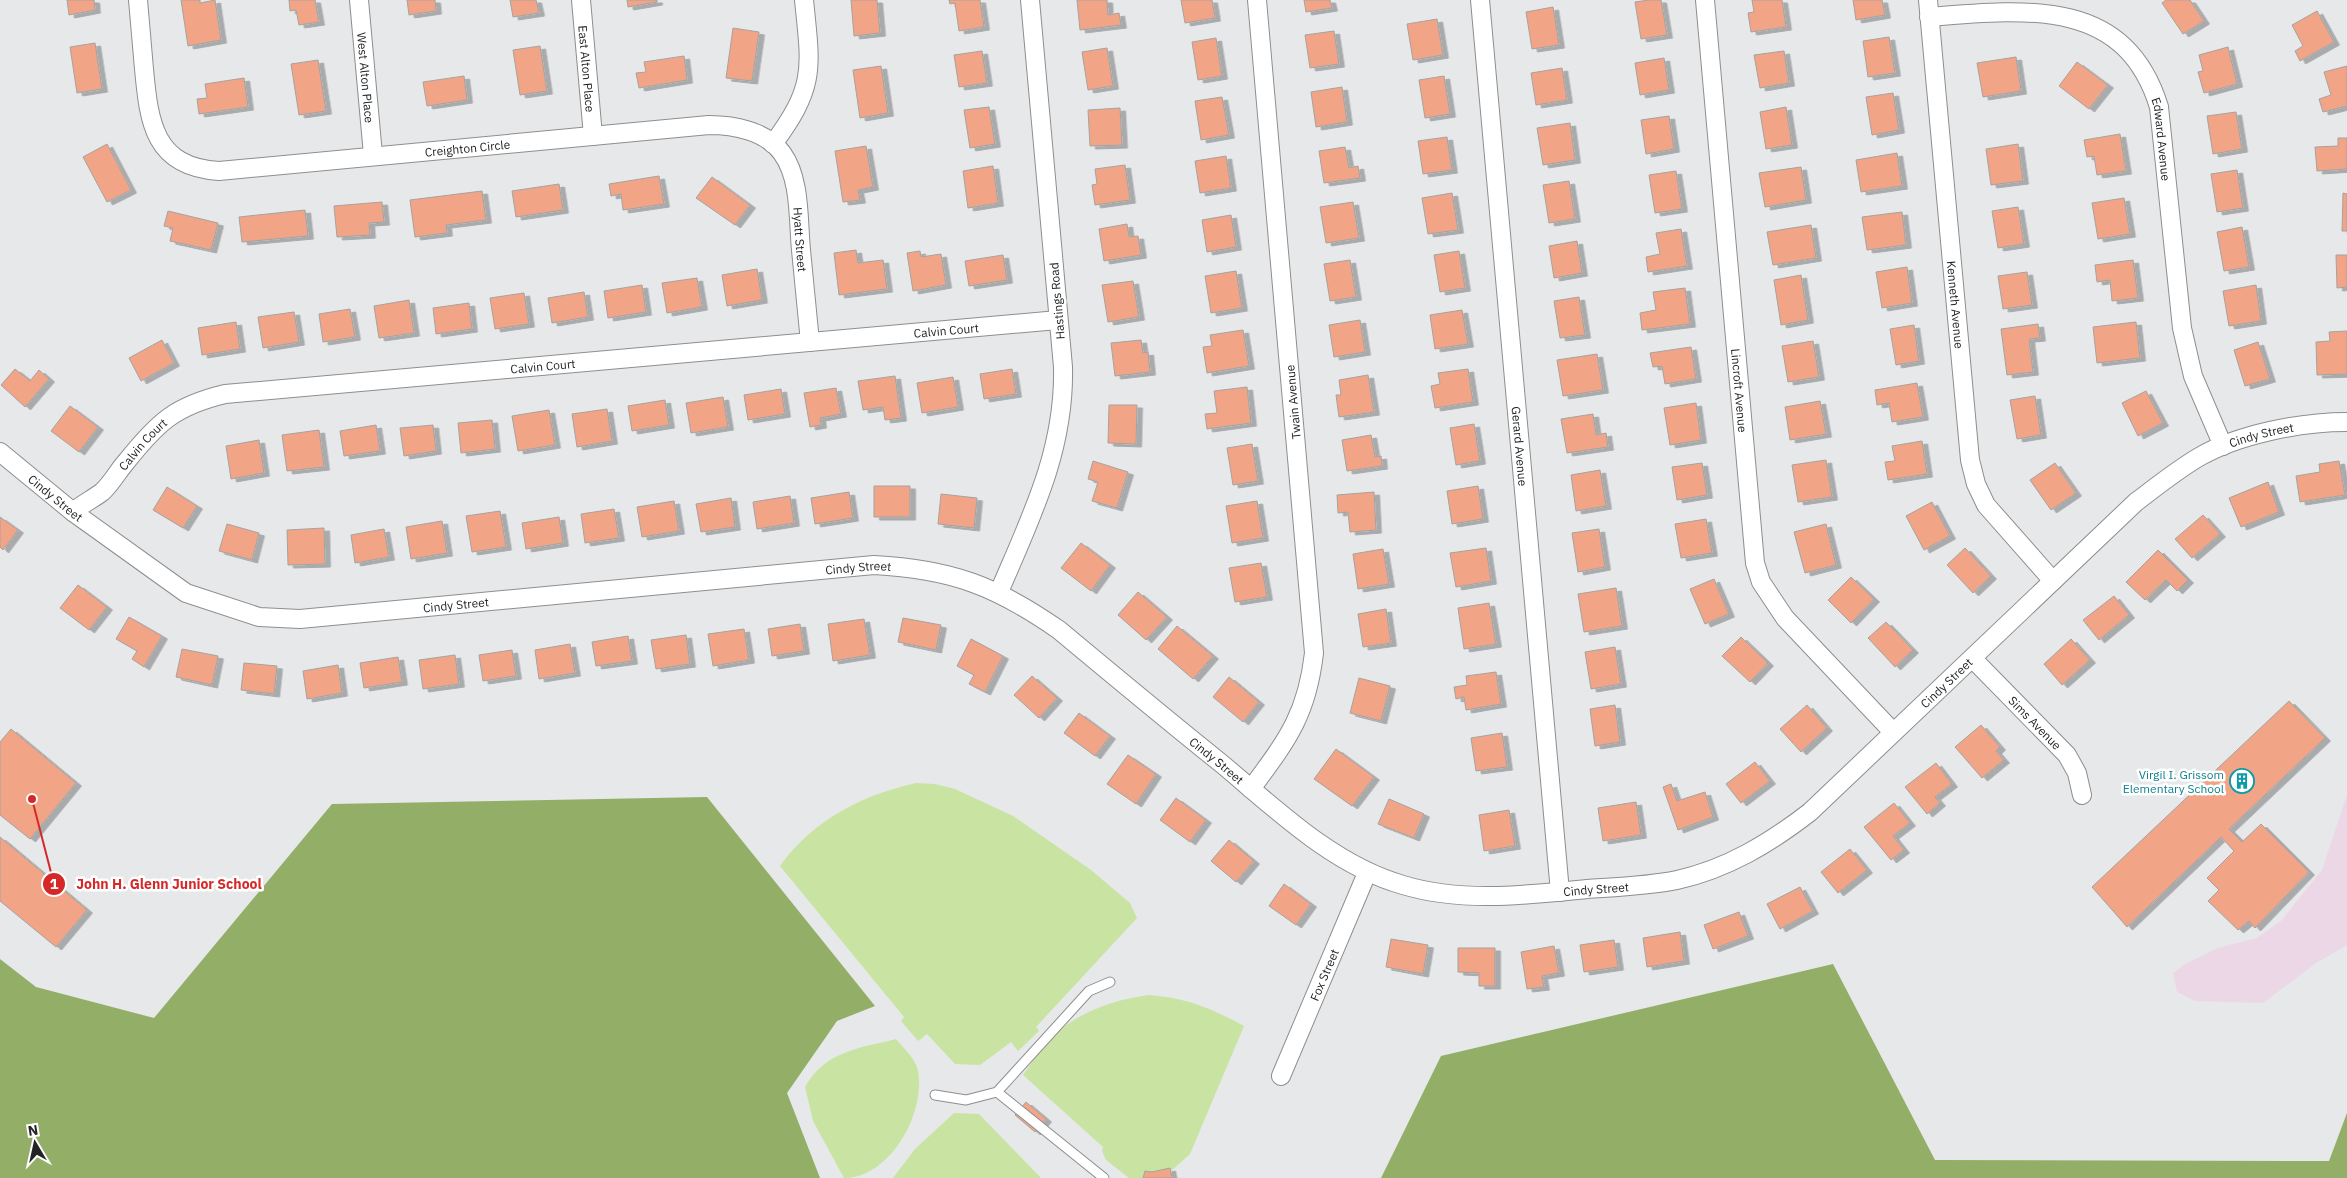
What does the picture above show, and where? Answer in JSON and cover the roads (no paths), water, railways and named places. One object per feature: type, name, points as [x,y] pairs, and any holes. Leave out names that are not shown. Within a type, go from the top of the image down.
[{"type":"street","name":"Creighton Circle","points":[[138,0],[149,116],[158,139],[165,148],[182,161],[204,170],[219,171],[373,155],[724,125],[750,132],[773,144]]},
{"type":"street","name":"West Alton Place","points":[[359,0],[373,155]]},
{"type":"street","name":"East Alton Place","points":[[581,0],[593,136]]},
{"type":"street","points":[[773,144],[796,111],[804,94],[808,76],[810,57],[804,0]]},
{"type":"street","name":"Hastings Road","points":[[999,592],[1043,489],[1052,461],[1064,395],[1030,0]]},
{"type":"street","name":"Twain Avenue","points":[[1251,789],[1283,744],[1297,720],[1311,680],[1314,653],[1257,0]]},
{"type":"street","name":"Gerard Avenue","points":[[1480,0],[1560,892]]},
{"type":"street","name":"Lincroft Avenue","points":[[1705,0],[1755,562],[1761,582],[1785,618],[1893,732]]},
{"type":"street","name":"Edward Avenue","points":[[1929,9],[2047,7],[2074,9],[2113,26],[2132,45],[2154,86],[2159,107],[2182,328],[2187,358],[2223,446]]},
{"type":"street","name":"Kenneth Avenue","points":[[1929,9],[1970,460],[1976,484],[1986,505],[2053,581]]},
{"type":"street","name":"Hyatt Street","points":[[773,144],[782,153],[794,181],[810,342]]},
{"type":"street","name":"Calvin Court","points":[[73,512],[86,501],[102,492],[148,434],[165,419],[184,406],[219,396],[1058,320]]},
{"type":"street","name":"Cindy Street","points":[[0,452],[73,512],[186,592],[259,618],[300,619],[874,565],[928,569],[974,582],[999,592],[1059,630],[1299,828],[1367,873],[1405,886],[1466,895],[1499,896],[1560,892],[1678,879],[1727,864],[1761,846],[1810,812],[2136,502],[2200,457],[2223,446],[2297,425],[2347,422]]},
{"type":"street","name":"Sims Avenue","points":[[1973,659],[2067,755],[2077,773],[2082,795]]},
{"type":"street","name":"Fox Street","points":[[1281,1076],[1367,873]]},
{"type":"lane","points":[[935,1095],[966,1100],[997,1092],[1089,991],[1110,982]]},
{"type":"lane","points":[[997,1092],[1104,1178]]},
{"type":"place","name":"Virgil I. Grissom Elementary School","points":[[2242,781]]},
{"type":"place","name":"John H. Glenn Junior School","points":[[32,799]]}]
